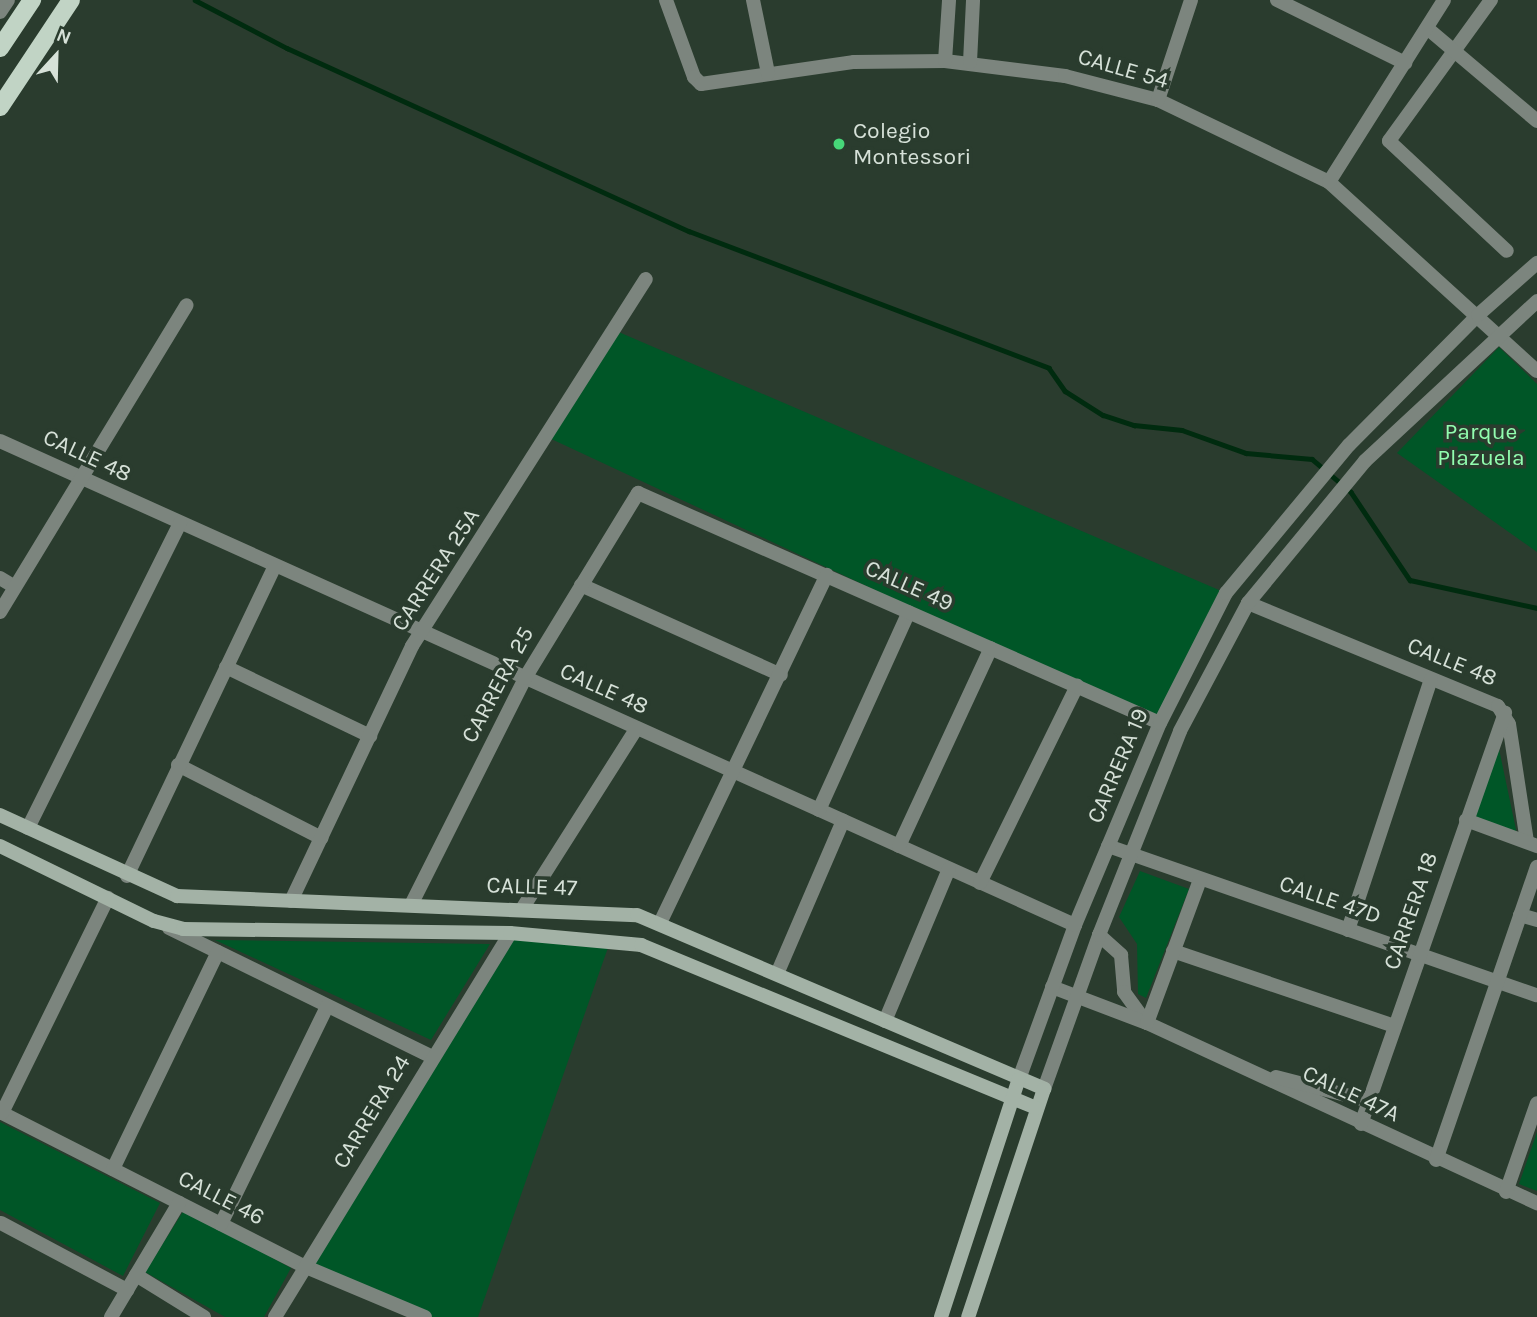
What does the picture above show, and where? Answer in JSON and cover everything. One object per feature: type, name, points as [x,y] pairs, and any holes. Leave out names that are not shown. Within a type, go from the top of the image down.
[{"type":"main road","points":[[0,48],[32,0]]},
{"type":"main road","points":[[0,107],[71,0]]},
{"type":"main road","name":"CALLE 47","points":[[0,815],[177,897],[613,912],[660,923],[1044,1090]]},
{"type":"main road","name":"CALLE 47","points":[[1,848],[154,921],[217,932],[510,933],[641,945],[1037,1108]]},
{"type":"main road","points":[[786,1003],[786,990],[794,981]]},
{"type":"main road","name":"CARRERA 19","points":[[940,1317],[1019,1079]]},
{"type":"main road","name":"CARRERA 19","points":[[968,1317],[1044,1090]]},
{"type":"street","points":[[0,12],[8,0]]},
{"type":"street","name":"CALLE 54","points":[[666,0],[694,77],[701,84],[854,62],[945,61],[970,62],[1065,76],[1157,100],[1329,182],[1478,314],[1537,371]]},
{"type":"street","points":[[753,0],[768,73]]},
{"type":"street","points":[[945,61],[949,0]]},
{"type":"street","points":[[970,62],[973,0]]},
{"type":"street","points":[[1157,100],[1191,0]]},
{"type":"street","points":[[1277,0],[1405,62]]},
{"type":"street","points":[[1329,182],[1444,0]]},
{"type":"street","points":[[1491,0],[1389,144],[1507,251]]},
{"type":"street","points":[[1427,28],[1455,48],[1537,121]]},
{"type":"street","points":[[1478,314],[1537,263]]},
{"type":"street","name":"CARRERA 25A","points":[[291,901],[423,632],[646,279]]},
{"type":"street","points":[[1499,334],[1537,301]]},
{"type":"street","points":[[0,612],[187,304]]},
{"type":"street","name":"CARRERA 19","points":[[1019,1079],[1075,925],[1160,723],[1226,593],[1349,445],[1478,314]]},
{"type":"street","name":"CARRERA 19","points":[[1044,1090],[1099,935],[1180,732],[1248,603],[1365,461],[1499,334]]},
{"type":"street","name":"CALLE 48","points":[[0,441],[1075,925]]},
{"type":"street","name":"CALLE 49","points":[[638,494],[1160,723]]},
{"type":"street","name":"CARRERA 25","points":[[411,905],[525,678],[638,494]]},
{"type":"street","points":[[28,828],[180,523]]},
{"type":"street","points":[[127,876],[275,566]]},
{"type":"street","points":[[660,923],[735,773],[827,575]]},
{"type":"street","points":[[0,578],[15,587]]},
{"type":"street","points":[[581,585],[780,675]]},
{"type":"street","name":"CALLE 48","points":[[1248,603],[1505,712],[1532,844]]},
{"type":"street","points":[[820,810],[909,612]]},
{"type":"street","points":[[899,846],[992,648]]},
{"type":"street","points":[[226,667],[370,736]]},
{"type":"street","points":[[1348,930],[1431,679]]},
{"type":"street","points":[[980,883],[1077,686]]},
{"type":"street","name":"CARRERA 18","points":[[1361,1124],[1505,712]]},
{"type":"street","points":[[522,909],[637,728]]},
{"type":"street","points":[[178,765],[321,838]]},
{"type":"street","points":[[1466,820],[1532,844]]},
{"type":"street","points":[[777,974],[843,821]]},
{"type":"street","name":"CALLE 47D","points":[[1108,846],[1537,995]]},
{"type":"street","points":[[1436,1160],[1537,867]]},
{"type":"street","points":[[885,1021],[949,869]]},
{"type":"street","points":[[1147,1023],[1200,880]]},
{"type":"street","points":[[1,1112],[108,898]]},
{"type":"street","points":[[1520,915],[1537,920]]},
{"type":"street","name":"CALLE 47","points":[[154,921],[432,1056]]},
{"type":"street","name":"CARRERA 24","points":[[275,1317],[432,1056],[510,933]]},
{"type":"street","points":[[1099,935],[1121,955],[1124,992],[1147,1023]]},
{"type":"street","points":[[1173,951],[1395,1026]]},
{"type":"street","points":[[113,1169],[218,952]]},
{"type":"street","name":"CALLE 47A","points":[[1052,987],[1147,1023],[1436,1160],[1537,1203]]},
{"type":"street","points":[[222,1224],[327,1007]]},
{"type":"street","points":[[1243,1068],[1369,1101]]},
{"type":"street","points":[[1506,1192],[1537,1103]]},
{"type":"street","name":"CALLE 46","points":[[1,1112],[306,1267],[400,1312],[425,1317]]},
{"type":"street","points":[[111,1317],[179,1203]]},
{"type":"street","points":[[1,1223],[127,1290]]},
{"type":"street","points":[[136,1275],[204,1317]]},
{"type":"green space","points":[[614,330],[1226,593],[1160,723],[547,437]]},
{"type":"green space","name":"Parque Plazuela","points":[[1499,347],[1537,384],[1537,552],[1397,453]]},
{"type":"green space","points":[[1499,749],[1518,839],[1470,822]]},
{"type":"green space","points":[[1140,871],[1189,889],[1146,998],[1138,994],[1137,944],[1119,917]]},
{"type":"green space","points":[[510,933],[610,942],[478,1317],[425,1317],[306,1267]]},
{"type":"green space","points":[[215,940],[490,944],[431,1040]]},
{"type":"green space","points":[[0,1122],[160,1203],[123,1276],[0,1210]]},
{"type":"green space","points":[[1537,1132],[1537,1191],[1519,1184]]},
{"type":"green space","points":[[184,1210],[291,1268],[264,1317],[225,1317],[145,1272]]},
{"type":"waterway","points":[[195,0],[287,48],[689,231],[1049,368],[1065,391],[1103,415],[1134,425],[1182,430],[1246,453],[1312,459],[1351,492],[1410,580],[1537,608]]},
{"type":"place","name":"Colegio Montessori","points":[[839,144]]}]
